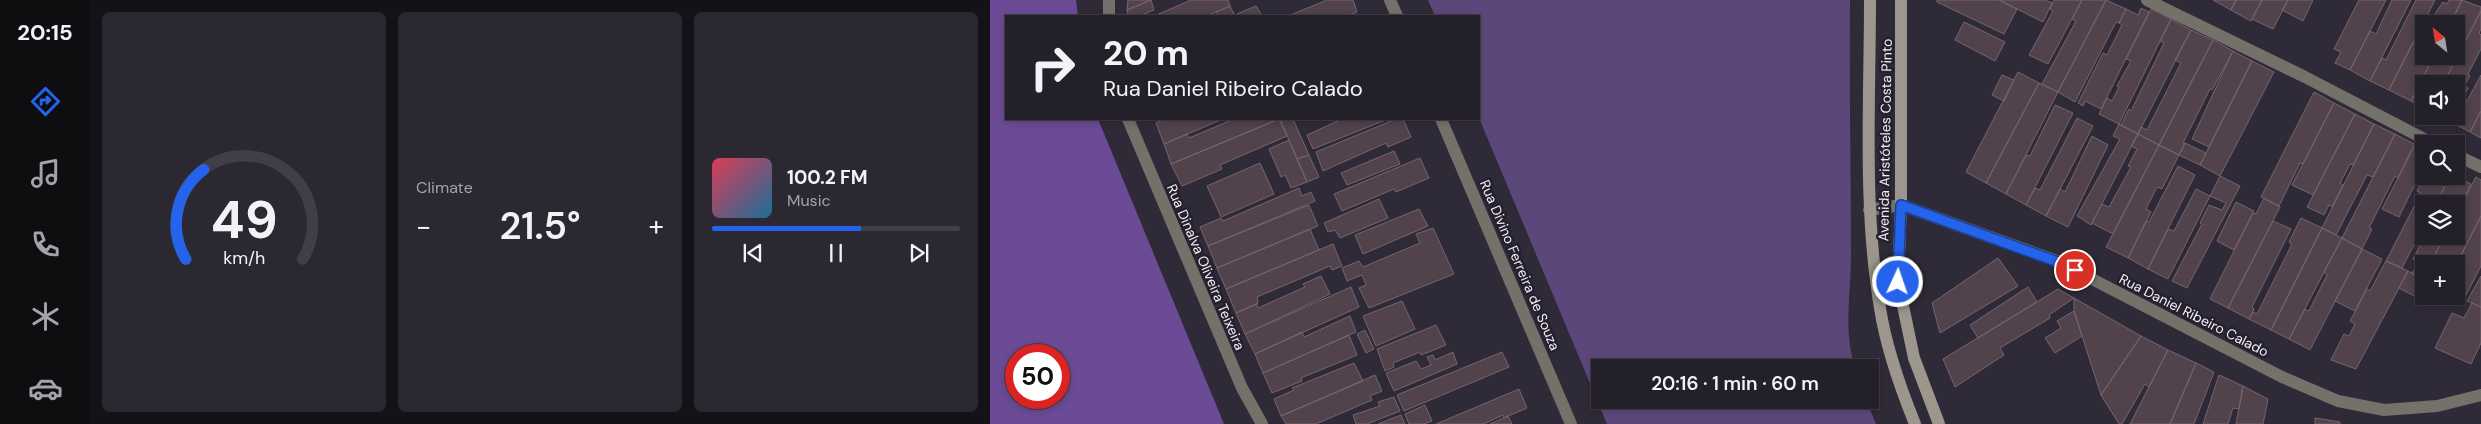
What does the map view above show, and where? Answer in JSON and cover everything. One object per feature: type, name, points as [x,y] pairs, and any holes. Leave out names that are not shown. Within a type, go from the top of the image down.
[{"type":"main road","name":"Avenida Aristóteles Costa Pinto","points":[[1870,0],[1870,210],[1880,308],[1902,394],[1915,424]]},
{"type":"main road","name":"Avenida Aristóteles Costa Pinto","points":[[1901,0],[1901,205],[1898,282],[1914,358],[1939,424]]},
{"type":"street","points":[[1109,0],[1109,15]]},
{"type":"street","points":[[1390,0],[1397,15]]},
{"type":"street","points":[[2147,0],[2305,77],[2417,135]]},
{"type":"street","name":"Rua Dinalva Oliveira Teixeira","points":[[1128,120],[1242,388],[1262,424]]},
{"type":"street","name":"Rua Divino Ferreira de Souza","points":[[1441,120],[1571,424]]},
{"type":"street","points":[[2465,159],[2481,167]]},
{"type":"street","name":"Rua Daniel Ribeiro Calado","points":[[1870,210],[1901,205],[2058,262],[2282,377],[2338,401],[2384,410],[2437,406],[2481,395]]},
{"type":"shaded area","points":[[990,0],[1076,0],[1078,15],[1005,15],[1005,120],[1098,120],[1224,424],[990,424]]},
{"type":"shaded area","points":[[1428,0],[1850,0],[1851,255],[1848,326],[1853,359],[1591,359],[1591,386],[1480,120],[1480,15],[1435,15]]},
{"type":"shaded area","points":[[1601,409],[1870,409],[1876,424],[1607,424]]},
{"type":"building","points":[[1128,0],[1151,0],[1127,10]]},
{"type":"building","points":[[1151,0],[1154,10],[1142,15],[1128,15],[1127,10]]},
{"type":"building","points":[[1191,0],[1228,0],[1230,6],[1209,15],[1156,15]]},
{"type":"building","points":[[1327,0],[1353,0],[1357,12],[1349,15],[1290,15]]},
{"type":"building","points":[[1937,0],[1999,0],[2017,9],[2004,34],[1937,2]]},
{"type":"building","points":[[1999,0],[2045,0],[2052,3],[2043,22]]},
{"type":"building","points":[[2054,0],[2082,0],[2048,64],[2029,55],[2053,11],[2050,9]]},
{"type":"building","points":[[2082,0],[2106,0],[2058,92],[2042,84],[2076,21],[2072,19]]},
{"type":"building","points":[[2106,0],[2126,9],[2119,23],[2116,22],[2075,102],[2058,92]]},
{"type":"building","points":[[2213,0],[2236,0],[2231,10]]},
{"type":"building","points":[[2236,0],[2262,0],[2251,21],[2231,10]]},
{"type":"building","points":[[2262,0],[2288,0],[2273,29],[2252,19]]},
{"type":"building","points":[[2288,0],[2313,0],[2303,21],[2282,10]]},
{"type":"building","points":[[2359,0],[2386,0],[2350,70],[2335,63],[2341,52],[2334,49]]},
{"type":"building","points":[[2392,0],[2411,0],[2370,81],[2350,70],[2370,31],[2376,34]]},
{"type":"building","points":[[2416,0],[2435,0],[2427,15],[2415,15],[2415,39],[2389,90],[2370,81],[2382,58],[2386,60]]},
{"type":"building","points":[[2449,0],[2462,0],[2454,15],[2434,15],[2443,2],[2447,4]]},
{"type":"building","points":[[2462,0],[2481,7],[2481,11],[2465,42],[2465,15],[2454,15]]},
{"type":"building","points":[[1230,6],[1234,15],[1218,15],[1216,12]]},
{"type":"building","points":[[1256,6],[1261,15],[1238,15]]},
{"type":"building","points":[[2141,8],[2149,12],[2101,109],[2085,101],[2083,106],[2078,103],[2103,53],[2107,55],[2122,25],[2119,23],[2126,9],[2138,15]]},
{"type":"building","points":[[2151,9],[2171,19],[2119,124],[2099,114],[2107,98],[2112,101],[2119,87],[2117,86],[2131,61],[2126,59]]},
{"type":"building","points":[[2481,11],[2481,29],[2479,33],[2481,35],[2481,49],[2468,74],[2470,76],[2465,84],[2465,75],[2448,75],[2453,65],[2465,65],[2465,42]]},
{"type":"building","points":[[2171,19],[2191,30],[2138,134],[2121,125],[2129,109],[2131,111],[2164,43],[2160,41]]},
{"type":"building","points":[[1964,22],[2005,42],[1995,61],[1955,40]]},
{"type":"building","points":[[2191,30],[2213,40],[2159,145],[2138,134],[2141,127],[2147,130],[2181,63],[2175,60]]},
{"type":"building","points":[[2213,40],[2233,51],[2212,90],[2210,89],[2179,155],[2159,145]]},
{"type":"building","points":[[2413,42],[2415,43],[2415,65],[2429,65],[2424,75],[2415,75],[2415,93],[2411,101],[2389,90]]},
{"type":"building","points":[[2233,51],[2252,61],[2209,147],[2192,139]]},
{"type":"building","points":[[2252,61],[2274,72],[2220,176],[2200,165]]},
{"type":"building","points":[[2429,65],[2453,65],[2448,75],[2424,75]]},
{"type":"building","points":[[2018,72],[2039,83],[1986,183],[1966,172]]},
{"type":"building","points":[[2002,75],[2014,80],[2004,101],[1992,95]]},
{"type":"building","points":[[2481,75],[2481,111],[2470,132],[2457,125],[2465,125],[2465,100],[2467,101]]},
{"type":"building","points":[[2039,83],[2058,92],[2006,194],[1986,183]]},
{"type":"building","points":[[2314,92],[2334,103],[2303,164],[2300,163],[2279,206],[2261,197]]},
{"type":"building","points":[[2415,93],[2415,103],[2411,101]]},
{"type":"building","points":[[2334,103],[2355,114],[2313,195],[2292,185]]},
{"type":"building","points":[[2055,105],[2073,113],[2026,205],[2006,194],[2026,155],[2030,156]]},
{"type":"building","points":[[2481,111],[2481,138],[2470,132]]},
{"type":"building","points":[[2355,114],[2374,124],[2353,165],[2350,164],[2340,183],[2343,185],[2332,207],[2329,205],[2324,215],[2307,207]]},
{"type":"building","points":[[2077,118],[2093,126],[2046,216],[2026,205],[2035,188],[2040,190]]},
{"type":"building","points":[[1163,120],[1221,120],[1164,144],[1156,123]]},
{"type":"building","points":[[1232,120],[1277,120],[1171,164],[1164,144],[1187,134],[1189,138]]},
{"type":"building","points":[[1277,120],[1279,120],[1287,136],[1220,165],[1222,169],[1182,186],[1171,164]]},
{"type":"building","points":[[1280,120],[1293,120],[1309,155],[1297,159]]},
{"type":"building","points":[[1340,120],[1386,120],[1313,149],[1307,135]]},
{"type":"building","points":[[1394,120],[1403,120],[1411,137],[1388,147],[1386,143],[1323,171],[1316,152]]},
{"type":"building","points":[[2119,124],[2138,134],[2091,225],[2077,216],[2120,139],[2113,136]]},
{"type":"building","points":[[2374,124],[2395,134],[2373,177],[2367,175],[2336,235],[2322,228]]},
{"type":"building","points":[[2138,134],[2159,145],[2113,234],[2092,223],[2102,204],[2109,207],[2131,167],[2128,166],[2137,149],[2131,146]]},
{"type":"building","points":[[2395,134],[2414,144],[2398,178],[2395,176],[2369,228],[2372,229],[2362,249],[2342,238]]},
{"type":"building","points":[[2092,136],[2108,145],[2068,227],[2046,216],[2060,189],[2065,192]]},
{"type":"building","points":[[1289,140],[1307,182],[1291,188],[1285,175],[1281,177],[1269,149]]},
{"type":"building","points":[[2185,143],[2206,153],[2200,165],[2179,155]]},
{"type":"building","points":[[2159,145],[2179,155],[2162,189],[2157,187],[2146,209],[2151,212],[2128,258],[2106,247]]},
{"type":"building","points":[[2415,145],[2415,184],[2399,217],[2382,209]]},
{"type":"building","points":[[1394,151],[1400,164],[1347,185],[1341,173]]},
{"type":"building","points":[[1309,155],[1319,177],[1307,182],[1297,159]]},
{"type":"building","points":[[1420,158],[1429,178],[1396,192],[1394,189],[1342,211],[1334,194]]},
{"type":"building","points":[[1260,163],[1274,194],[1221,217],[1207,186]]},
{"type":"building","points":[[2178,166],[2195,175],[2148,269],[2128,258],[2146,221],[2149,222]]},
{"type":"building","points":[[2220,176],[2240,186],[2187,288],[2172,281],[2202,224],[2200,223],[2209,205],[2222,210],[2226,203],[2210,196]]},
{"type":"building","points":[[2476,177],[2481,180],[2481,216],[2461,255],[2435,255],[2440,245],[2465,245],[2465,197]]},
{"type":"building","points":[[2465,181],[2471,184],[2465,196],[2440,195],[2446,185],[2465,185]]},
{"type":"building","points":[[2420,185],[2446,185],[2440,195],[2420,195],[2421,193],[2417,191]]},
{"type":"building","points":[[1299,188],[1302,196],[1311,192],[1315,201],[1208,246],[1200,227],[1221,218],[1223,221]]},
{"type":"building","points":[[2196,189],[2210,196],[2168,279],[2148,269],[2168,229],[2174,231]]},
{"type":"building","points":[[2264,198],[2280,207],[2228,308],[2210,299],[2253,213],[2256,214]]},
{"type":"building","points":[[1379,199],[1388,218],[1340,238],[1335,230],[1328,232],[1324,223]]},
{"type":"building","points":[[2236,202],[2254,211],[2234,250],[2217,241]]},
{"type":"building","points":[[1309,205],[1318,226],[1217,268],[1208,246]]},
{"type":"building","points":[[2415,205],[2415,243],[2402,268],[2386,261]]},
{"type":"building","points":[[1419,209],[1428,226],[1363,254],[1355,235]]},
{"type":"building","points":[[2481,216],[2481,266],[2465,297],[2465,255],[2461,255]]},
{"type":"building","points":[[2301,218],[2322,228],[2271,330],[2249,319],[2253,312],[2257,314],[2292,244],[2289,242]]},
{"type":"building","points":[[2273,221],[2291,229],[2252,307],[2254,309],[2249,319],[2228,308]]},
{"type":"building","points":[[1433,228],[1454,274],[1369,308],[1359,288],[1366,285],[1362,275],[1347,281],[1342,268],[1359,261],[1363,267],[1420,243],[1416,234]]},
{"type":"building","points":[[2322,228],[2342,238],[2289,339],[2271,330]]},
{"type":"building","points":[[1310,229],[1319,250],[1226,289],[1217,268]]},
{"type":"building","points":[[2342,238],[2362,249],[2310,350],[2289,339],[2305,309],[2309,311],[2327,275],[2324,272]]},
{"type":"building","points":[[1333,244],[1342,266],[1332,270],[1330,266],[1257,297],[1258,303],[1236,313],[1226,289]]},
{"type":"building","points":[[2420,245],[2440,245],[2435,255],[2415,255]]},
{"type":"building","points":[[2362,249],[2382,259],[2355,311],[2335,301]]},
{"type":"building","points":[[1998,258],[2018,286],[1940,333],[1932,303]]},
{"type":"building","points":[[2386,261],[2408,271],[2356,369],[2331,360],[2344,334],[2349,336],[2355,324],[2350,321],[2367,289],[2370,291]]},
{"type":"building","points":[[2408,271],[2415,274],[2415,296],[2399,288]]},
{"type":"building","points":[[1321,276],[1330,294],[1245,334],[1236,313],[1257,304],[1258,308],[1305,287],[1303,284]]},
{"type":"building","points":[[2481,276],[2481,307],[2467,301]]},
{"type":"building","points":[[1351,287],[1359,307],[1255,354],[1245,334]]},
{"type":"building","points":[[2028,287],[2037,302],[1978,338],[1970,325]]},
{"type":"building","points":[[2058,289],[2074,298],[2049,315],[2050,318],[2000,348],[2004,355],[1955,387],[1943,359]]},
{"type":"building","points":[[2074,298],[2141,336],[2101,395],[2074,311]]},
{"type":"building","points":[[1402,301],[1415,329],[1376,346],[1363,316]]},
{"type":"building","points":[[2472,303],[2481,307],[2481,343],[2471,364],[2435,348],[2452,313],[2464,318]]},
{"type":"building","points":[[2074,311],[2082,336],[2055,353],[2045,338],[2061,328],[2057,321]]},
{"type":"building","points":[[1350,316],[1356,332],[1263,373],[1255,354],[1302,332],[1304,337]]},
{"type":"building","points":[[1436,325],[1446,345],[1421,355],[1420,352],[1393,363],[1394,367],[1385,371],[1377,349]]},
{"type":"building","points":[[1365,330],[1374,349],[1366,353],[1357,334]]},
{"type":"building","points":[[1349,335],[1357,355],[1301,378],[1302,381],[1272,393],[1263,373]]},
{"type":"building","points":[[2141,336],[2168,350],[2149,387],[2145,384],[2122,424],[2119,424],[2101,395]]},
{"type":"building","points":[[2168,350],[2196,363],[2170,424],[2130,424]]},
{"type":"building","points":[[1453,352],[1457,364],[1394,391],[1386,373],[1416,361],[1421,369],[1431,365],[1427,357],[1433,355],[1435,360]]},
{"type":"building","points":[[1502,352],[1509,367],[1404,411],[1397,395]]},
{"type":"building","points":[[1354,363],[1363,381],[1281,416],[1274,399],[1294,390],[1292,388]]},
{"type":"building","points":[[2196,363],[2214,372],[2194,424],[2170,424]]},
{"type":"building","points":[[1375,375],[1382,391],[1370,396],[1372,400],[1316,424],[1286,424],[1281,416]]},
{"type":"building","points":[[2219,375],[2243,386],[2239,409],[2233,408],[2228,424],[2203,424]]},
{"type":"building","points":[[2243,386],[2268,399],[2263,424],[2236,424]]},
{"type":"building","points":[[1519,389],[1527,408],[1504,418],[1503,415],[1484,424],[1436,424]]},
{"type":"building","points":[[1394,397],[1400,411],[1367,424],[1356,424],[1353,415],[1380,406],[1378,402]]},
{"type":"building","points":[[1425,405],[1432,421],[1424,424],[1409,424],[1405,414]]},
{"type":"building","points":[[1401,415],[1405,424],[1378,424]]},
{"type":"building","points":[[1508,416],[1512,424],[1490,424],[1506,417]]},
{"type":"building","points":[[2315,418],[2340,422],[2340,424],[2315,424]]},
{"type":"route","points":[[1898,282],[1901,205],[2058,262],[2075,270]]}]
